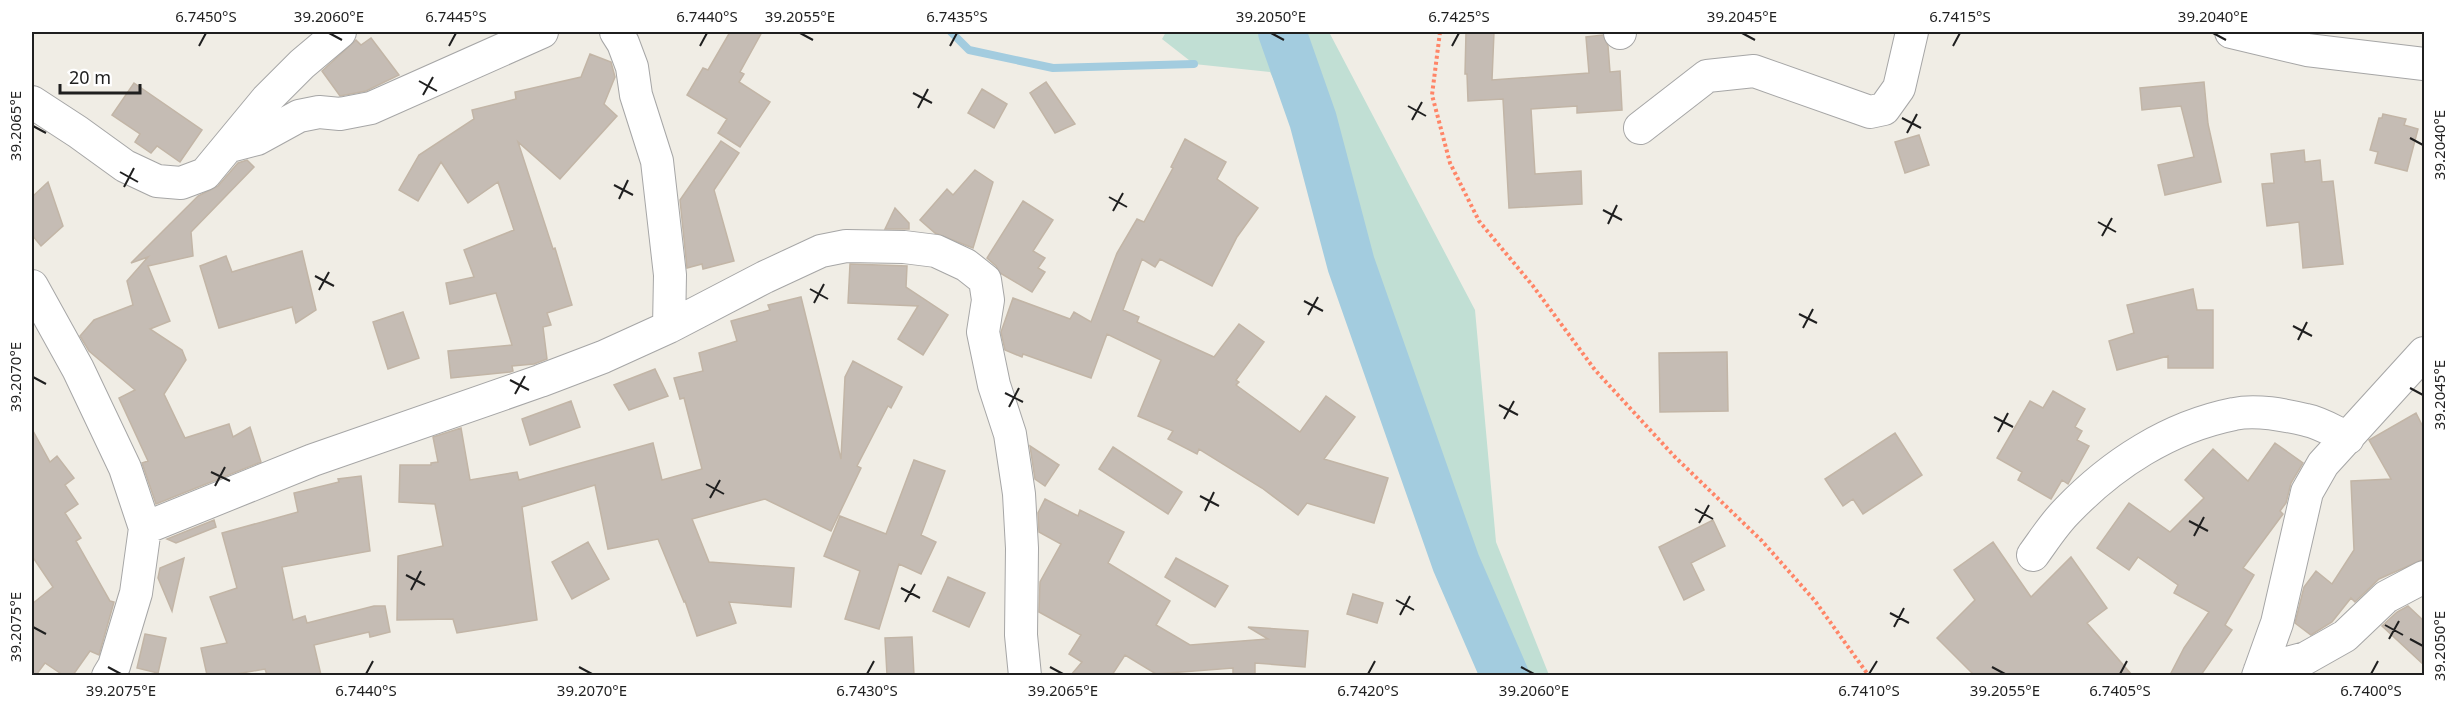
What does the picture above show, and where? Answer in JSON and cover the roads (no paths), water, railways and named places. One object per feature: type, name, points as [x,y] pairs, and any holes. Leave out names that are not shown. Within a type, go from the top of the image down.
[{"type":"street","points":[[32,102],[125,166],[157,181],[181,183],[205,174],[267,99],[302,64],[340,32]]},
{"type":"street","points":[[230,146],[256,139],[299,116],[319,112],[340,114],[371,108],[490,53],[542,32]]},
{"type":"street","points":[[616,32],[632,67],[636,95],[657,161],[670,275],[669,327]]},
{"type":"street","points":[[1640,128],[1707,76],[1754,71],[1870,112],[1884,109],[1899,88],[1912,32]]},
{"type":"street","points":[[2231,32],[2307,51],[2424,64]]},
{"type":"street","points":[[145,528],[313,460],[603,357],[669,327],[821,251],[846,246],[904,247],[936,251],[966,265],[985,280],[988,300],[983,332],[994,385],[1010,434],[1019,494],[1022,559],[1021,635],[1025,675]]},
{"type":"street","points":[[32,285],[78,369],[125,468],[145,528],[136,593],[117,672]]},
{"type":"street","points":[[2259,673],[2277,623],[2307,492],[2323,465],[2424,353]]},
{"type":"street","points":[[2033,555],[2065,512],[2102,477],[2142,448],[2186,429],[2235,413],[2263,413],[2308,420],[2349,438]]},
{"type":"street","points":[[2259,673],[2316,653],[2345,636],[2386,597],[2424,578]]},
{"type":"waterway","points":[[951,32],[969,50],[1053,68],[1194,64]]},
{"type":"waterway","points":[[1282,32],[1313,120],[1351,264],[1456,563],[1505,676]]}]
